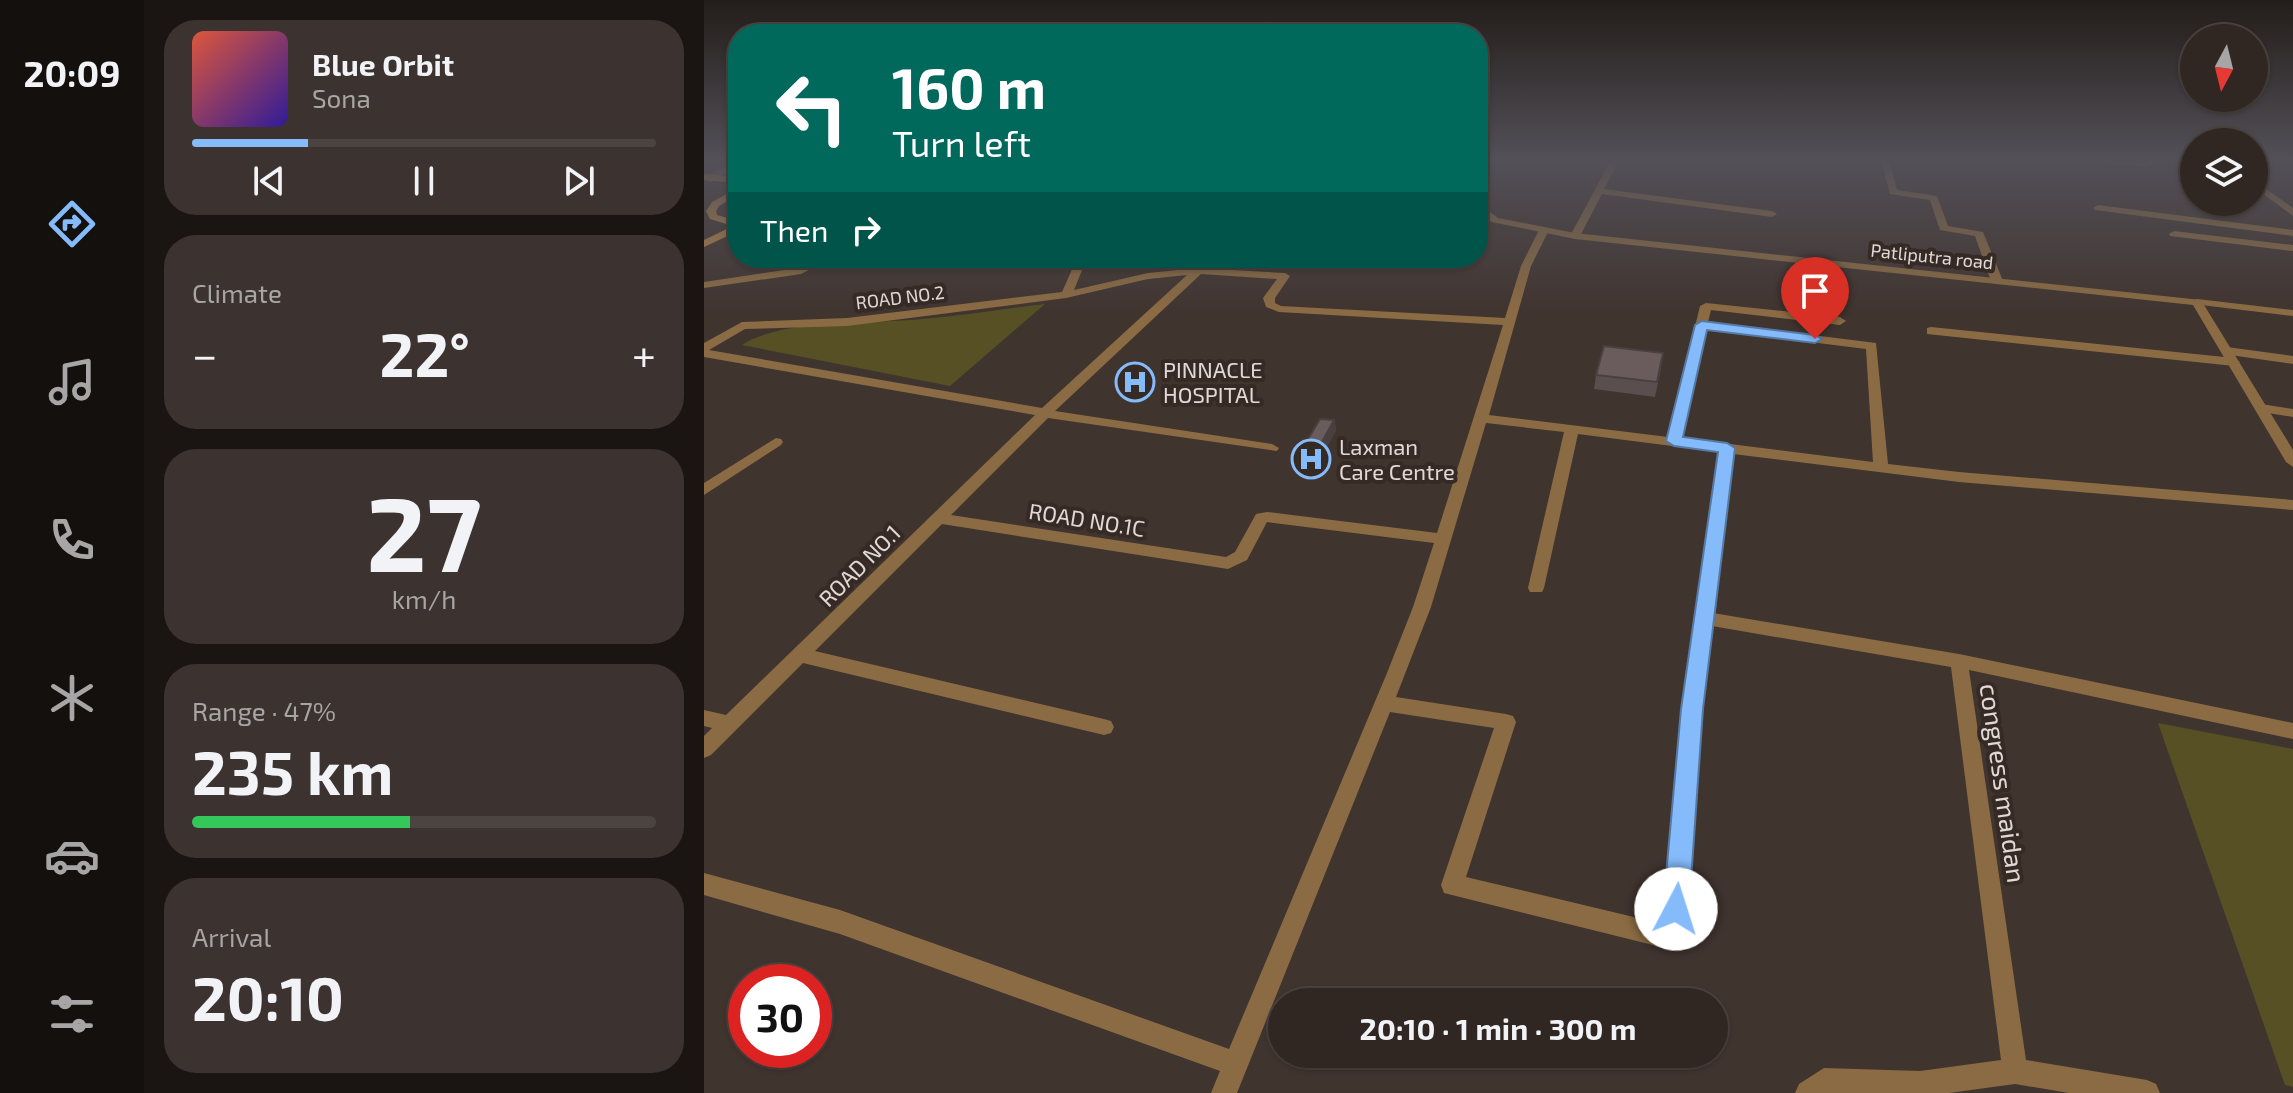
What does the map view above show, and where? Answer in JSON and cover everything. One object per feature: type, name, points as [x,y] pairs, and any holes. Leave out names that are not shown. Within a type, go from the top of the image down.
[{"type":"main road","points":[[711,211],[713,217],[728,224]]},
{"type":"main road","points":[[704,230],[721,222]]},
{"type":"main road","points":[[704,244],[728,231]]},
{"type":"street","points":[[1575,236],[1587,211]]},
{"type":"street","points":[[1749,211],[1772,214]]},
{"type":"street","points":[[1938,211],[1944,228],[1979,234],[1997,281]]},
{"type":"street","points":[[2121,211],[2293,233]]},
{"type":"street","name":"Patliputra road","points":[[1488,214],[1495,220],[1575,236],[2289,312]]},
{"type":"street","points":[[1224,1093],[1422,607],[1526,266],[1544,230]]},
{"type":"street","points":[[2174,234],[2293,248]]},
{"type":"street","points":[[704,285],[807,268]]},
{"type":"street","points":[[1066,295],[1078,268]]},
{"type":"street","points":[[1066,295],[1148,276],[1198,271],[1285,276],[1269,298],[1270,305],[1279,309],[1510,322]]},
{"type":"street","name":"ROAD NO.1","points":[[704,749],[1045,413],[1198,271]]},
{"type":"street","name":"ROAD NO.2","points":[[704,350],[742,326],[847,322],[1066,295]]},
{"type":"street","points":[[2197,302],[2293,462]]},
{"type":"street","points":[[1674,441],[1706,306],[1840,321]]},
{"type":"street","points":[[1702,325],[1872,346],[1881,467]]},
{"type":"street","points":[[1931,331],[2293,360]]},
{"type":"street","points":[[704,350],[1045,413],[1272,448]]},
{"type":"street","points":[[2261,408],[2293,413]]},
{"type":"street","points":[[1481,418],[1959,477],[2293,505]]},
{"type":"street","points":[[1536,588],[1572,429]]},
{"type":"street","points":[[704,490],[776,442]]},
{"type":"street","points":[[1384,703],[1506,722],[1452,885],[1673,938],[1692,709],[1727,448]]},
{"type":"street","name":"ROAD NO.1C","points":[[938,518],[1228,563],[1241,556],[1261,518],[1267,517],[1443,539]]},
{"type":"street","points":[[1704,618],[1959,661]]},
{"type":"street","points":[[800,655],[1104,727]]},
{"type":"street","name":"congress maidan","points":[[2015,1071],[1959,661],[2293,731]]},
{"type":"street","points":[[704,718],[729,724]]},
{"type":"street","points":[[704,884],[840,922],[1235,1064]]},
{"type":"street","points":[[1808,1093],[1824,1081],[1970,1085],[2015,1071],[2147,1093]]},
{"type":"shaded area","points":[[1045,304],[950,386],[742,345],[759,336],[804,326],[923,319]]},
{"type":"shaded area","points":[[2158,723],[2293,749],[2293,1087],[2285,1085]]},
{"type":"building","points":[[1604,346],[1663,353],[1657,382],[1596,375]]},
{"type":"building","points":[[1320,419],[1334,420],[1316,453],[1301,451]]},
{"type":"place","name":"PINNACLE HOSPITAL","points":[[1135,382]]},
{"type":"place","name":"Laxman Care Centre","points":[[1311,459]]},
{"type":"route","points":[[1676,909],[1692,709],[1727,448],[1674,441],[1702,325],[1815,339]]}]
